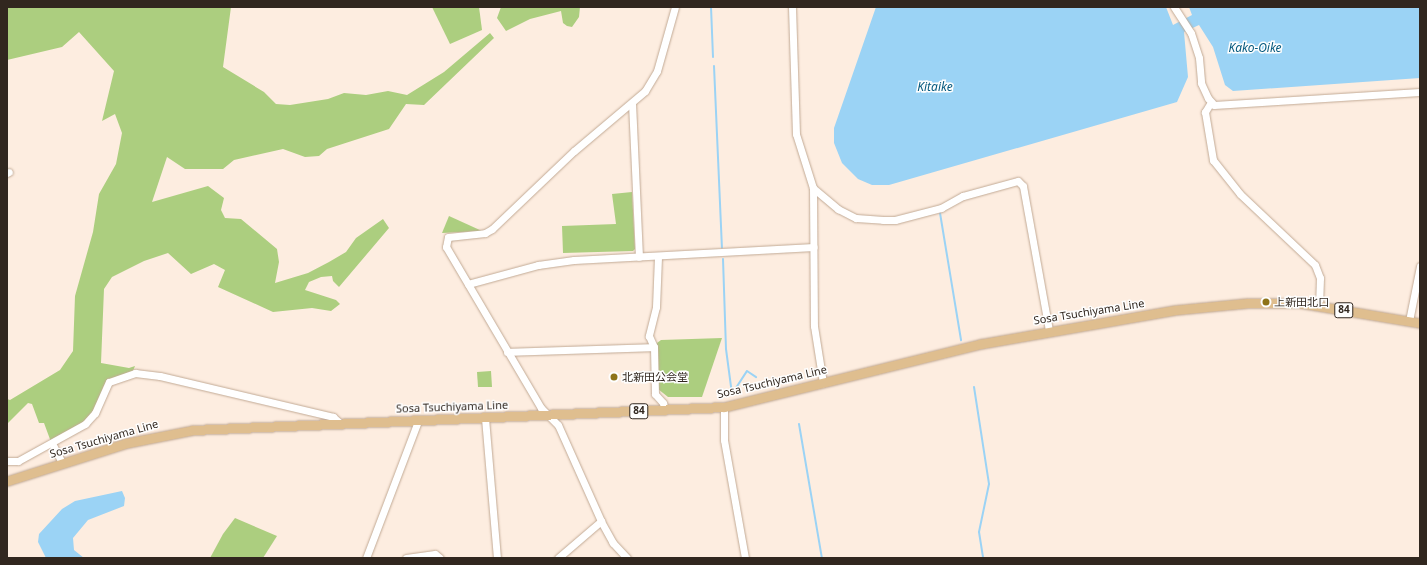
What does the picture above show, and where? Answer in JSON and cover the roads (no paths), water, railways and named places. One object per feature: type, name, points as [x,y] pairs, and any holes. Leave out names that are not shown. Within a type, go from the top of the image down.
[{"type":"main road","name":"Sosa Tsuchiyama Line","points":[[7,480],[152,437],[193,430],[724,407],[980,344],[1049,330],[1182,309],[1280,302],[1319,305],[1420,323]]},
{"type":"street","points":[[627,558],[613,543],[601,521],[558,425],[541,408],[446,247],[448,237],[486,233],[492,229],[574,151],[645,91],[657,71],[675,7]]},
{"type":"street","points":[[792,7],[796,134],[813,188],[814,326],[824,383]]},
{"type":"street","points":[[1174,7],[1191,33],[1200,58],[1202,83],[1214,105],[1420,92]]},
{"type":"street","points":[[1211,102],[1205,112],[1213,160],[1240,194],[1315,265],[1320,278],[1319,305]]},
{"type":"street","points":[[632,103],[639,257]]},
{"type":"street","points":[[813,188],[838,209],[856,218],[889,220],[941,208],[963,196],[1018,181],[1023,186],[1049,330]]},
{"type":"street","points":[[468,284],[538,265],[639,257],[814,247]]},
{"type":"street","points":[[658,257],[656,306],[649,336],[654,347],[655,394],[663,402],[665,410]]},
{"type":"street","points":[[1409,321],[1420,266]]},
{"type":"street","points":[[507,352],[654,347]]},
{"type":"street","points":[[7,462],[18,461],[85,424],[95,413],[110,382],[135,373],[160,376],[333,418],[340,424]]},
{"type":"street","points":[[724,407],[724,440],[745,558]]},
{"type":"street","points":[[485,418],[497,558]]},
{"type":"street","points":[[366,558],[418,421]]},
{"type":"street","points":[[52,443],[62,463]]},
{"type":"street","points":[[558,558],[601,521]]},
{"type":"street","points":[[406,558],[435,554],[440,558]]},
{"type":"water","name":"Kitaike","points":[[876,7],[1166,7],[1173,25],[1192,15],[1189,7],[1420,7],[1420,78],[1233,91],[1225,85],[1213,47],[1199,25],[1184,32],[1188,77],[1177,102],[889,185],[872,185],[858,179],[842,163],[834,143],[834,128]]},
{"type":"water","points":[[122,491],[125,498],[124,506],[88,520],[73,538],[74,550],[84,558],[46,558],[38,542],[39,534],[62,509],[75,501]]},
{"type":"waterway","points":[[711,7],[713,57]]},
{"type":"waterway","points":[[714,66],[722,248]]},
{"type":"waterway","points":[[940,213],[961,340]]},
{"type":"waterway","points":[[723,259],[726,349],[732,394],[747,371],[756,377]]},
{"type":"waterway","points":[[974,387],[989,484],[979,532],[983,558]]},
{"type":"waterway","points":[[799,424],[822,558]]},
{"type":"place","name":"上新田北口","points":[[1266,302]]},
{"type":"place","name":"北新田公会堂","points":[[614,377]]},
{"type":"water label","name":"Kako-Oike","points":[[1255,48]]}]
